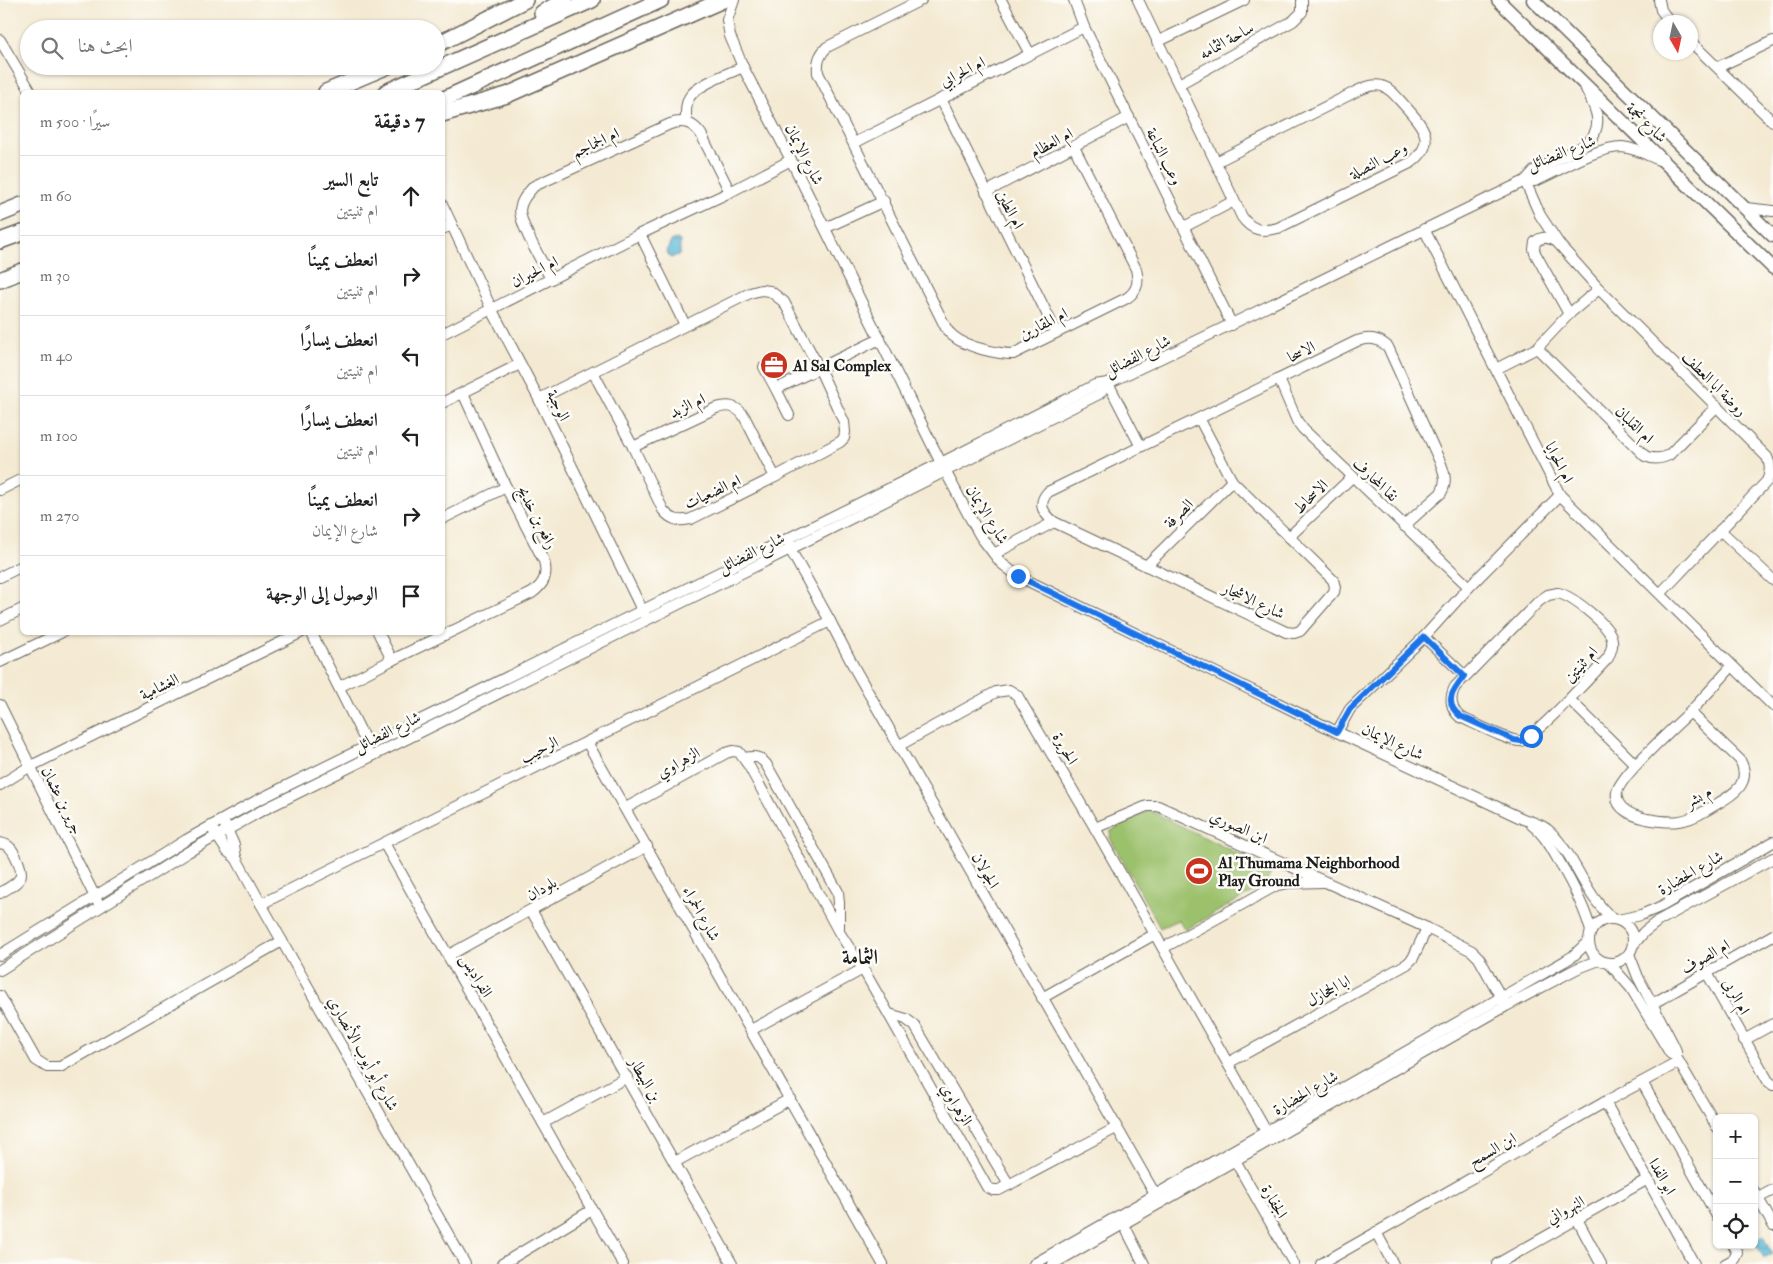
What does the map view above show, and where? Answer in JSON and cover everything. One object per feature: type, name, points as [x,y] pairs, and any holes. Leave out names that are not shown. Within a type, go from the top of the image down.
[{"type":"highway","points":[[445,40],[525,0]]},
{"type":"highway","points":[[476,52],[565,0]]},
{"type":"highway","points":[[445,66],[592,0]]},
{"type":"highway","points":[[445,99],[662,0]]},
{"type":"highway","points":[[445,113],[507,95],[723,0]]},
{"type":"highway","points":[[331,90],[367,75]]},
{"type":"highway","points":[[390,90],[424,75]]},
{"type":"highway","points":[[0,214],[20,206]]},
{"type":"highway","points":[[0,241],[20,234]]},
{"type":"highway","points":[[0,280],[20,272]]},
{"type":"main road","name":"شارع نجمة","points":[[1498,0],[1773,268]]},
{"type":"main road","name":"شارع نجمة","points":[[1533,0],[1773,236]]},
{"type":"street","name":"شارع الإيمان","points":[[734,0],[727,20],[730,36],[743,67],[825,228],[943,468],[981,537],[1009,570],[1337,732],[1523,819],[1540,824],[1550,830],[1561,843],[1594,899],[1602,909],[1616,919]]},
{"type":"street","name":"ام المقارين","points":[[921,0],[827,47],[821,52],[817,66],[818,73],[944,324],[953,336],[960,341],[1000,354],[1013,354],[1128,298],[1134,293],[1138,278],[1136,269],[1074,147]]},
{"type":"street","points":[[1001,0],[1030,54]]},
{"type":"street","name":"وعب النباعة","points":[[1074,0],[1084,27],[1232,325]]},
{"type":"street","name":"وعب النصلة","points":[[1138,0],[1234,201],[1248,225],[1256,230],[1266,231],[1278,228],[1412,162],[1425,148],[1426,138],[1424,129],[1390,89],[1375,85],[1359,90],[1216,162]]},
{"type":"street","name":"ساحة الثمامه","points":[[1157,42],[1244,0]]},
{"type":"street","name":"ساحة الثمامه","points":[[1178,84],[1293,21],[1302,12],[1302,0]]},
{"type":"street","points":[[1658,0],[1665,15]]},
{"type":"street","name":"ام الحرابي","points":[[854,142],[1084,27]]},
{"type":"street","points":[[0,40],[20,74]]},
{"type":"street","points":[[1718,67],[1773,41]]},
{"type":"street","points":[[1698,48],[1773,122]]},
{"type":"street","points":[[730,192],[702,134],[695,126],[686,121],[686,109],[689,96],[698,89],[743,67]]},
{"type":"street","points":[[21,75],[30,90]]},
{"type":"street","name":"شارع الفضائل","points":[[0,970],[100,907],[224,824],[337,773],[645,616],[790,549],[892,498],[943,468],[1099,394],[1108,383],[1232,325],[1525,181],[1534,171],[1586,144],[1593,137],[1597,129],[1598,120],[1592,100],[1584,84]]},
{"type":"street","name":"ام الطين","points":[[941,99],[1056,332]]},
{"type":"street","name":"ام العظام","points":[[986,192],[1129,117]]},
{"type":"street","name":"ام الجماجم","points":[[551,279],[523,223],[520,209],[524,197],[534,186],[677,121],[686,121]]},
{"type":"street","name":"شارع الفضائل","points":[[1525,181],[1535,182],[1595,154],[1616,148],[1633,149],[1665,162]]},
{"type":"street","name":"ام الحيران","points":[[445,333],[791,160]]},
{"type":"street","name":"روضة ابا العطف","points":[[1525,181],[1540,215],[1553,232],[1560,246],[1599,289],[1767,456],[1770,468],[1767,481],[1660,593]]},
{"type":"street","points":[[0,206],[20,199]]},
{"type":"street","points":[[1184,227],[1234,201]]},
{"type":"street","points":[[825,228],[884,202]]},
{"type":"street","points":[[1746,208],[1773,211]]},
{"type":"street","name":"الوجبة","points":[[445,210],[492,310],[539,399],[645,616]]},
{"type":"street","points":[[445,228],[452,225]]},
{"type":"street","name":"ام الحوايا","points":[[1424,229],[1560,495],[1773,706]]},
{"type":"street","points":[[640,234],[685,325]]},
{"type":"street","points":[[1560,246],[1553,239],[1543,238],[1535,242],[1534,249],[1569,314]]},
{"type":"street","points":[[1496,369],[1536,348],[1569,314],[1599,289]]},
{"type":"street","name":"ام الضعيات","points":[[539,399],[750,293],[761,290],[770,291],[784,302],[819,368],[846,427],[844,438],[840,442],[775,477],[691,519],[683,521],[674,520],[663,510],[633,447],[593,372]]},
{"type":"street","name":"الاسحا","points":[[1054,522],[1047,516],[1044,510],[1043,498],[1048,492],[1356,341],[1375,338],[1388,348],[1441,464],[1445,477],[1441,493],[1404,526]]},
{"type":"street","points":[[776,389],[880,339]]},
{"type":"street","name":"ام القلبان","points":[[1536,348],[1645,456],[1652,459],[1664,458],[1669,455],[1717,406]]},
{"type":"street","points":[[445,402],[520,364]]},
{"type":"street","points":[[764,367],[789,414]]},
{"type":"street","name":"نقا المحارف","points":[[1279,379],[1297,421],[1303,429],[1469,587]]},
{"type":"street","points":[[224,824],[368,746],[645,616],[824,520],[956,462],[993,443],[997,435],[1095,385],[1108,383],[1140,446]]},
{"type":"street","name":"رافع بن خديج","points":[[445,635],[532,593],[541,586],[545,578],[546,569],[544,561],[506,487],[463,393]]},
{"type":"street","name":"ام الزبد","points":[[633,447],[716,408],[733,406],[739,409],[744,416],[775,477]]},
{"type":"street","name":"شارع الاشجار","points":[[1054,522],[1286,632],[1294,633],[1300,630],[1334,592],[1333,580],[1232,481],[1200,418]]},
{"type":"street","name":"الاسحاط","points":[[1289,537],[1352,477]]},
{"type":"street","points":[[0,490],[20,480]]},
{"type":"street","name":"الصرفة","points":[[1146,566],[1232,481]]},
{"type":"street","points":[[445,518],[506,487]]},
{"type":"street","points":[[1337,732],[1350,709],[1424,637],[1469,587],[1560,495]]},
{"type":"street","points":[[790,549],[791,543],[820,527],[824,520]]},
{"type":"street","points":[[994,554],[1054,522]]},
{"type":"street","points":[[1720,530],[1773,580]]},
{"type":"street","name":"الجولان","points":[[790,549],[898,746],[1157,1199]]},
{"type":"street","points":[[0,577],[20,567]]},
{"type":"street","name":"ام ثنيتين","points":[[1558,592],[1576,600],[1607,629],[1612,642],[1608,658],[1569,698],[1531,736],[1521,741],[1514,740],[1460,716],[1452,706],[1452,692],[1464,676],[1539,601],[1548,595],[1558,592]]},
{"type":"street","points":[[0,620],[20,611]]},
{"type":"street","name":"الرحيب","points":[[261,904],[830,621]]},
{"type":"street","points":[[0,662],[56,635]]},
{"type":"street","name":"الغشامية","points":[[0,785],[30,767],[296,635]]},
{"type":"street","points":[[312,635],[368,746],[365,754],[344,765],[337,773]]},
{"type":"street","points":[[380,635],[392,660]]},
{"type":"street","name":"رافع بن خديج","points":[[339,688],[444,635]]},
{"type":"street","points":[[1424,637],[1464,676]]},
{"type":"street","name":"م بشر","points":[[1690,712],[1740,760],[1745,776],[1740,789],[1696,817],[1678,822],[1644,818],[1629,814],[1621,808],[1618,801],[1618,788],[1636,765],[1690,712],[1732,666]]},
{"type":"street","name":"الحريرة","points":[[898,746],[996,692],[1009,690],[1017,695],[1095,828],[1268,1136]]},
{"type":"street","points":[[1569,698],[1636,765]]},
{"type":"street","name":"جرير بن عثمان","points":[[0,705],[100,907]]},
{"type":"street","name":"شارع الحمراء","points":[[587,742],[883,1264]]},
{"type":"street","name":"الزهراوي","points":[[626,808],[726,753],[739,752],[839,932],[863,969],[987,1187],[999,1190],[1009,1186],[1116,1128]]},
{"type":"street","name":"الزهراوي","points":[[744,758],[754,756],[760,758],[766,764],[838,892],[840,903],[839,932]]},
{"type":"street","name":"ابن الصوري","points":[[1095,828],[1147,806],[1158,806],[1427,928],[1472,951],[1479,958],[1504,1002]]},
{"type":"street","name":"شارع الإيمان","points":[[1523,819],[1545,838],[1554,851],[1584,907],[1590,936]]},
{"type":"street","name":"شارع أبو أيوب الأنصاري","points":[[224,824],[234,845],[236,858],[261,904],[466,1264]]},
{"type":"street","points":[[0,955],[95,897],[214,830]]},
{"type":"street","name":"شارع أبو أيوب الأنصاري","points":[[214,830],[227,851],[236,858]]},
{"type":"street","name":"شارع الحضارة","points":[[1616,919],[1641,915],[1662,906],[1773,842]]},
{"type":"street","points":[[0,843],[10,848],[20,865],[21,873],[18,880],[0,893]]},
{"type":"street","name":"الفراديس","points":[[384,843],[623,1264]]},
{"type":"street","name":"بلودان","points":[[449,956],[647,846]]},
{"type":"street","name":"شارع الحضارة","points":[[1631,950],[1644,932],[1658,921],[1773,858]]},
{"type":"street","points":[[1163,948],[1277,885],[1326,882]]},
{"type":"street","name":"بن البيطار","points":[[532,910],[732,1264]]},
{"type":"street","points":[[1631,950],[1620,961],[1609,963],[1599,960],[1591,952],[1590,936],[1594,926],[1602,920],[1616,919],[1623,922],[1630,930],[1632,935],[1631,950],[1638,976],[1673,1044],[1677,1060]]},
{"type":"street","name":"ابا الجحازل","points":[[1228,1063],[1407,964],[1414,958],[1427,928]]},
{"type":"street","points":[[1042,998],[1155,934]]},
{"type":"street","name":"ام الصوف","points":[[1652,1004],[1773,935]]},
{"type":"street","name":"شارع الحضارة","points":[[1053,1264],[1157,1199],[1504,1002],[1573,956],[1590,936]]},
{"type":"street","points":[[0,996],[36,1060],[47,1067],[60,1068],[282,941]]},
{"type":"street","name":"شارع الحضارة","points":[[1504,1002],[1599,960]]},
{"type":"street","points":[[1609,963],[1631,988],[1713,1120]]},
{"type":"street","points":[[751,1030],[863,969]]},
{"type":"street","name":"ام الربى","points":[[1707,973],[1768,1081],[1773,1085]]},
{"type":"street","name":"الزهراوي","points":[[889,1014],[906,1019],[916,1026],[1009,1186]]},
{"type":"street","points":[[1744,1040],[1773,1024]]},
{"type":"street","name":"ابن السمح","points":[[1321,1264],[1642,1082],[1677,1060]]},
{"type":"street","points":[[543,1123],[627,1077]]},
{"type":"street","points":[[1642,1082],[1713,1209]]},
{"type":"street","points":[[675,1162],[790,1099]]},
{"type":"street","name":"ابو الفدا","points":[[1605,1102],[1694,1264]]},
{"type":"street","name":"الجفارة","points":[[1232,1157],[1294,1264]]},
{"type":"street","name":"النهرواني","points":[[1497,1264],[1648,1179]]},
{"type":"street","points":[[1758,1194],[1773,1190]]},
{"type":"street","points":[[1758,1199],[1773,1225]]},
{"type":"street","points":[[502,1264],[592,1210]]},
{"type":"street","points":[[1577,1219],[1601,1264]]},
{"type":"street","points":[[1122,1220],[1144,1264]]},
{"type":"street","name":"شارع الحضارة","points":[[1034,1264],[1122,1220]]},
{"type":"street","points":[[1376,1232],[1393,1264]]},
{"type":"street","points":[[1725,1264],[1734,1259],[1737,1253],[1735,1249]]},
{"type":"green space","name":"Al Thumama Neighborhood Play Ground","points":[[1149,810],[1269,869],[1271,873],[1265,885],[1185,930],[1178,920],[1160,928],[1110,838],[1111,831]]},
{"type":"water","points":[[677,239],[680,241],[680,254],[671,258],[666,251],[672,240]]},
{"type":"water","points":[[1764,1236],[1772,1253],[1764,1258],[1758,1248],[1758,1239]]},
{"type":"place","name":"Al Sal Complex","points":[[774,365]]},
{"type":"place","name":"Al Thumama Neighborhood Play Ground","points":[[1199,871]]},
{"type":"district","name":"الثمامة","points":[[860,957]]},
{"type":"route","points":[[1018,576],[1337,732],[1350,709],[1424,637],[1464,676],[1452,692],[1452,706],[1455,712],[1514,740],[1521,741],[1531,736]]}]
